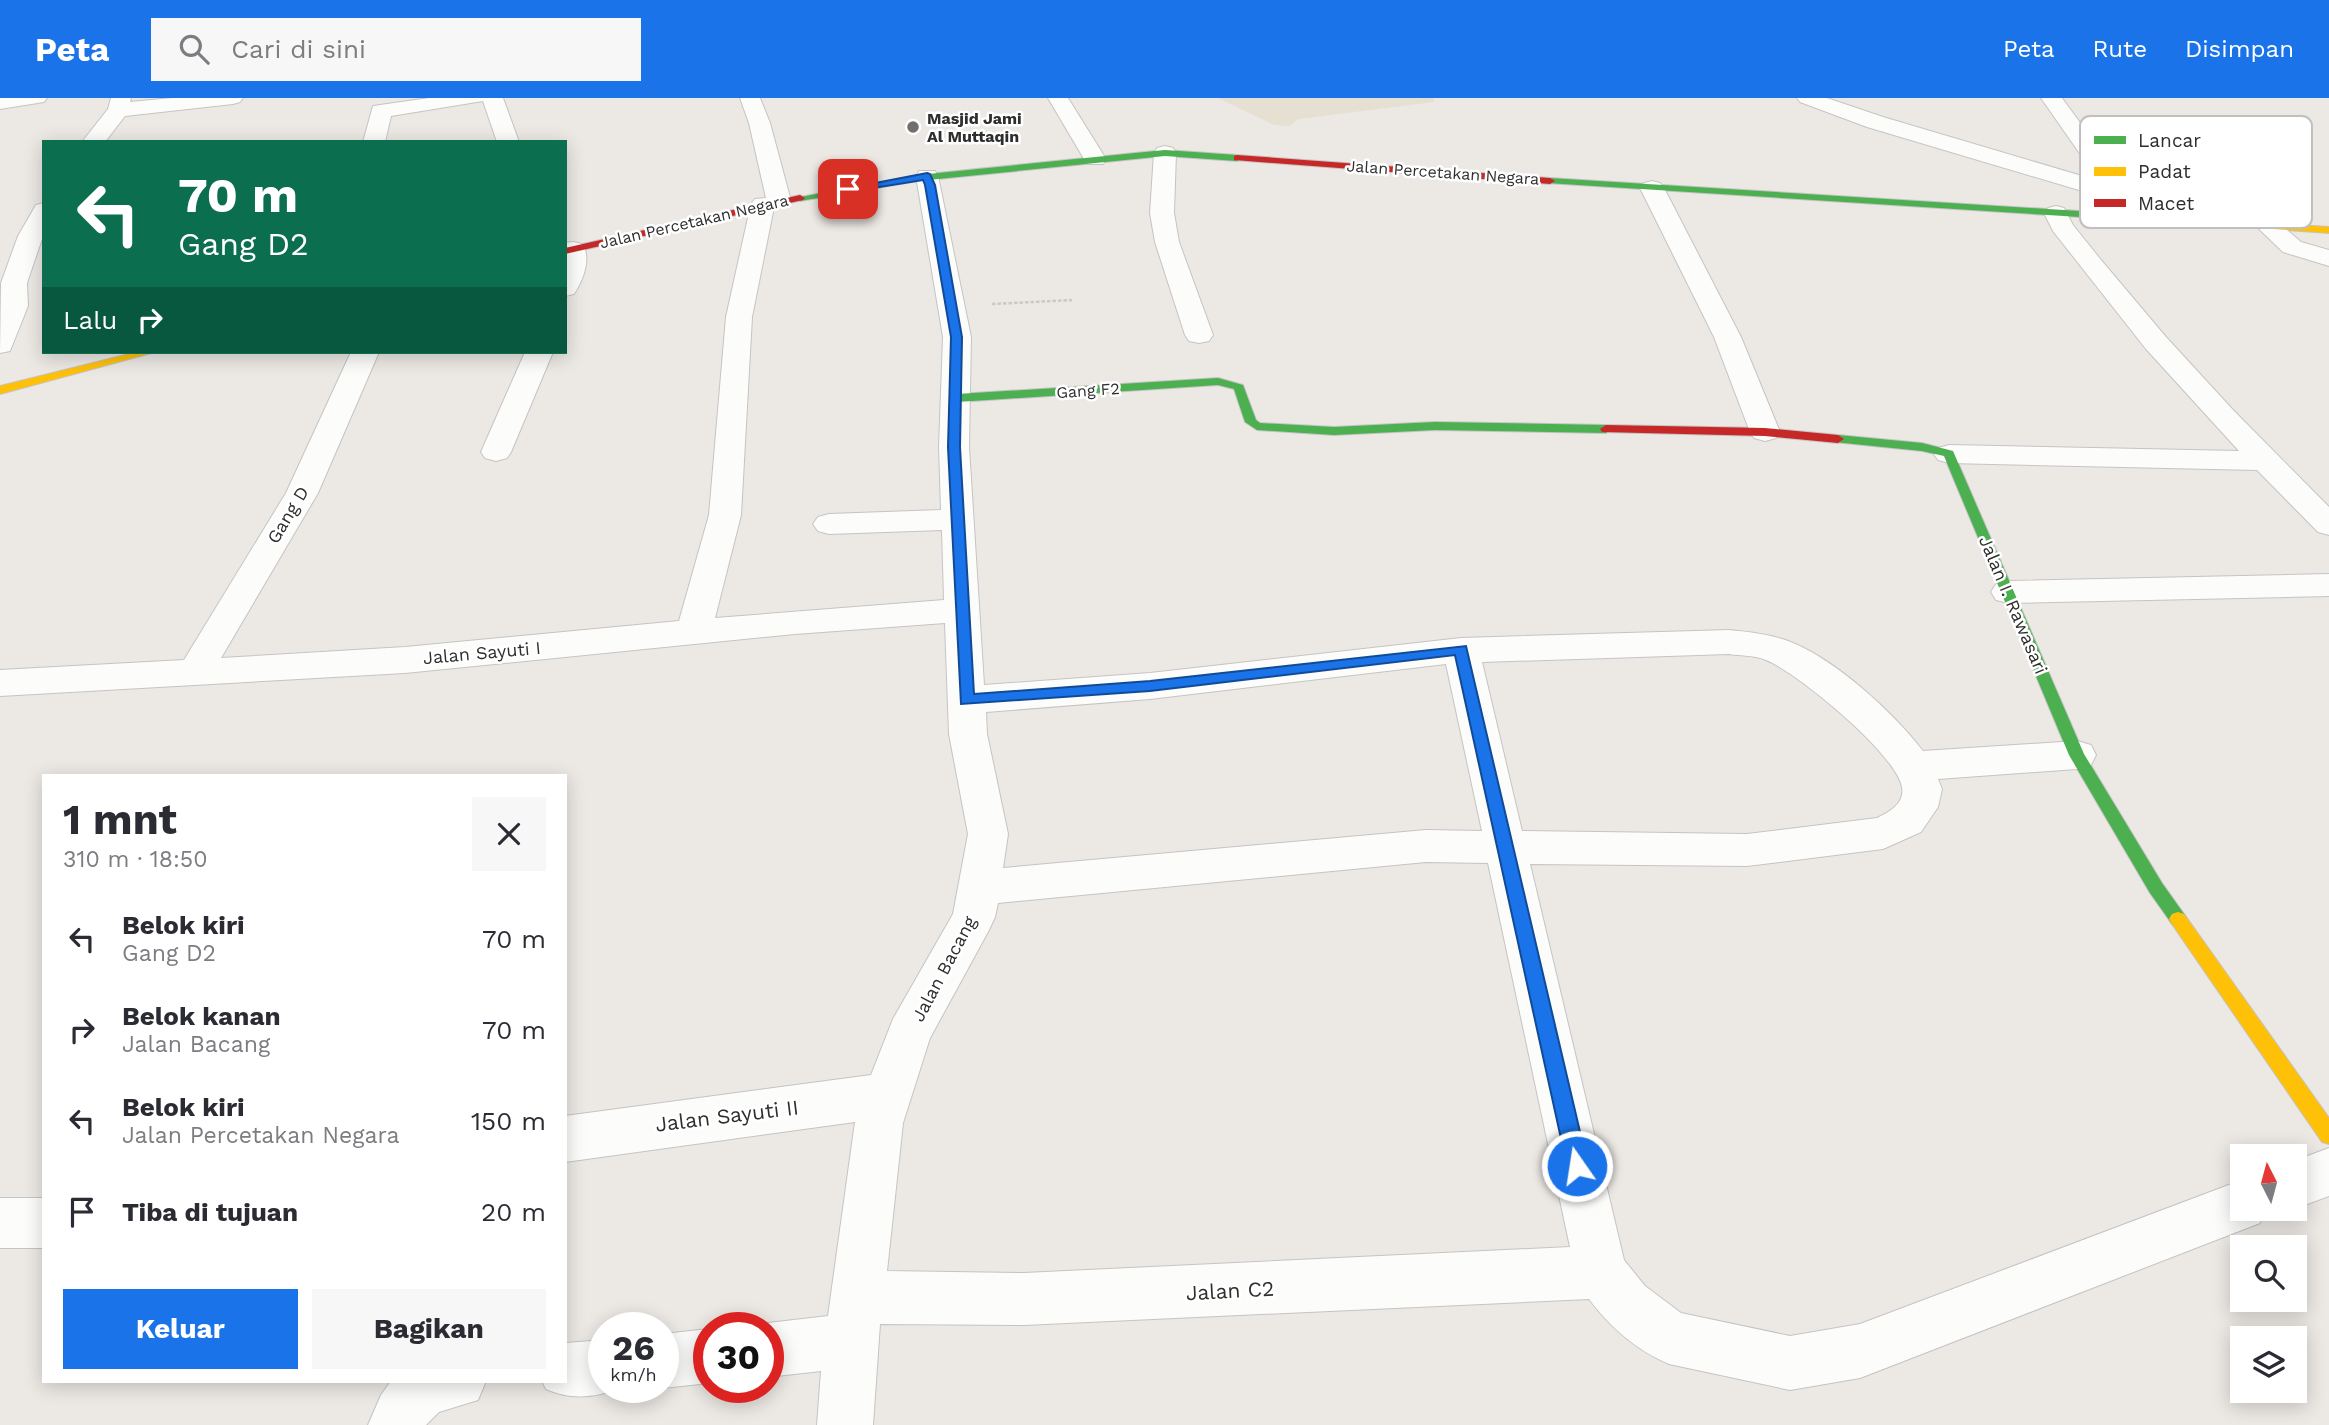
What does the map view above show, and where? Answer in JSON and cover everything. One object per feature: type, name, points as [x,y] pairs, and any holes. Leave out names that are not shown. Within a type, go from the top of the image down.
[{"type":"main road","name":"Jalan Percetakan Negara","points":[[569,250],[771,202],[927,176],[1165,153],[1652,188],[2080,215]]},
{"type":"main road","name":"Jalan Percetakan Negara","points":[[2289,228],[2329,230]]},
{"type":"main road","points":[[0,390],[141,354]]},
{"type":"main road","name":"Gang F2","points":[[957,398],[1218,381],[1240,387],[1251,422],[1257,426],[1334,431],[1434,426],[1765,432]]},
{"type":"main road","points":[[1765,432],[1922,447],[1949,454]]},
{"type":"main road","name":"Jalan I. Rawasari","points":[[1949,454],[2077,755],[2155,888],[2329,1135]]},
{"type":"street","points":[[0,103],[37,98]]},
{"type":"street","points":[[94,140],[119,104],[233,98]]},
{"type":"street","points":[[374,140],[382,105],[475,98]]},
{"type":"street","points":[[493,98],[507,140]]},
{"type":"street","points":[[693,634],[725,514],[739,317],[773,186],[762,126],[750,98]]},
{"type":"street","points":[[1058,98],[1095,159]]},
{"type":"street","points":[[1807,98],[1888,126],[2080,184]]},
{"type":"street","points":[[2051,98],[2080,139]]},
{"type":"street","points":[[1165,153],[1162,213],[1167,242],[1199,335]]},
{"type":"street","name":"Jalan Bacang","points":[[845,1425],[854,1319],[878,1122],[909,1033],[974,917],[988,834],[968,734],[954,447],[957,337],[927,176]]},
{"type":"street","points":[[1652,188],[1694,265],[1750,384],[1765,432]]},
{"type":"street","points":[[2056,213],[2062,226],[2114,296],[2264,461],[2329,525]]},
{"type":"street","points":[[0,345],[15,306],[14,284],[18,271],[30,236],[42,214]]},
{"type":"street","points":[[2270,228],[2292,247],[2324,268]]},
{"type":"street","points":[[567,284],[573,270],[569,250]]},
{"type":"street","name":"Gang D","points":[[195,671],[302,493],[364,354]]},
{"type":"street","points":[[496,452],[537,354]]},
{"type":"street","points":[[1949,454],[2264,461]]},
{"type":"street","points":[[829,524],[958,519]]},
{"type":"street","points":[[2008,592],[2329,585]]},
{"type":"street","name":"Jalan Sayuti I","points":[[0,683],[405,660],[795,622],[962,610]]},
{"type":"street","points":[[967,700],[1150,686],[1461,650],[1729,642],[1779,650],[1824,680],[1892,742],[1913,766],[1922,789],[1918,807],[1907,821],[1883,833],[1747,850],[1426,846],[980,887]]},
{"type":"street","points":[[1461,650],[1601,1272],[1626,1305],[1669,1337],[1790,1363],[1860,1351],[2230,1210]]},
{"type":"street","points":[[1913,766],[2077,755]]},
{"type":"street","name":"Jalan Sayuti II","points":[[567,1139],[889,1095]]},
{"type":"street","points":[[2307,1180],[2329,1172]]},
{"type":"street","points":[[0,1223],[42,1223]]},
{"type":"street","name":"Jalan C2","points":[[784,1344],[854,1319],[1024,1299],[1601,1272]]},
{"type":"street","points":[[567,1370],[588,1368]]},
{"type":"street","points":[[405,1402],[443,1383]]},
{"type":"path","points":[[953,305],[1072,300]]},
{"type":"shaded area","points":[[1218,98],[1434,98],[1434,102],[1299,119],[1290,126],[1274,125]]},
{"type":"traffic: fast","points":[[800,198],[918,178],[1165,153],[1237,158]]},
{"type":"traffic: fast","points":[[1550,181],[2080,214]]},
{"type":"traffic: fast","points":[[957,398],[1218,381],[1239,387],[1251,422],[1257,426],[1334,431],[1435,426],[1606,429]]},
{"type":"traffic: fast","points":[[1838,439],[1922,447],[1949,454],[2077,755],[2156,888],[2178,919]]},
{"type":"traffic: slow","points":[[2298,228],[2329,230]]},
{"type":"traffic: slow","points":[[0,390],[141,354]]},
{"type":"traffic: slow","points":[[2178,919],[2329,1135]]},
{"type":"traffic: jam","points":[[1237,158],[1550,181]]},
{"type":"traffic: jam","points":[[567,251],[800,198]]},
{"type":"traffic: jam","points":[[1606,429],[1765,432],[1838,439]]},
{"type":"place","name":"Masjid Jami Al Muttaqin","points":[[913,127]]},
{"type":"route","points":[[848,189],[927,176],[930,185],[957,337],[954,447],[967,700],[1150,686],[1461,650],[1577,1166]]}]
